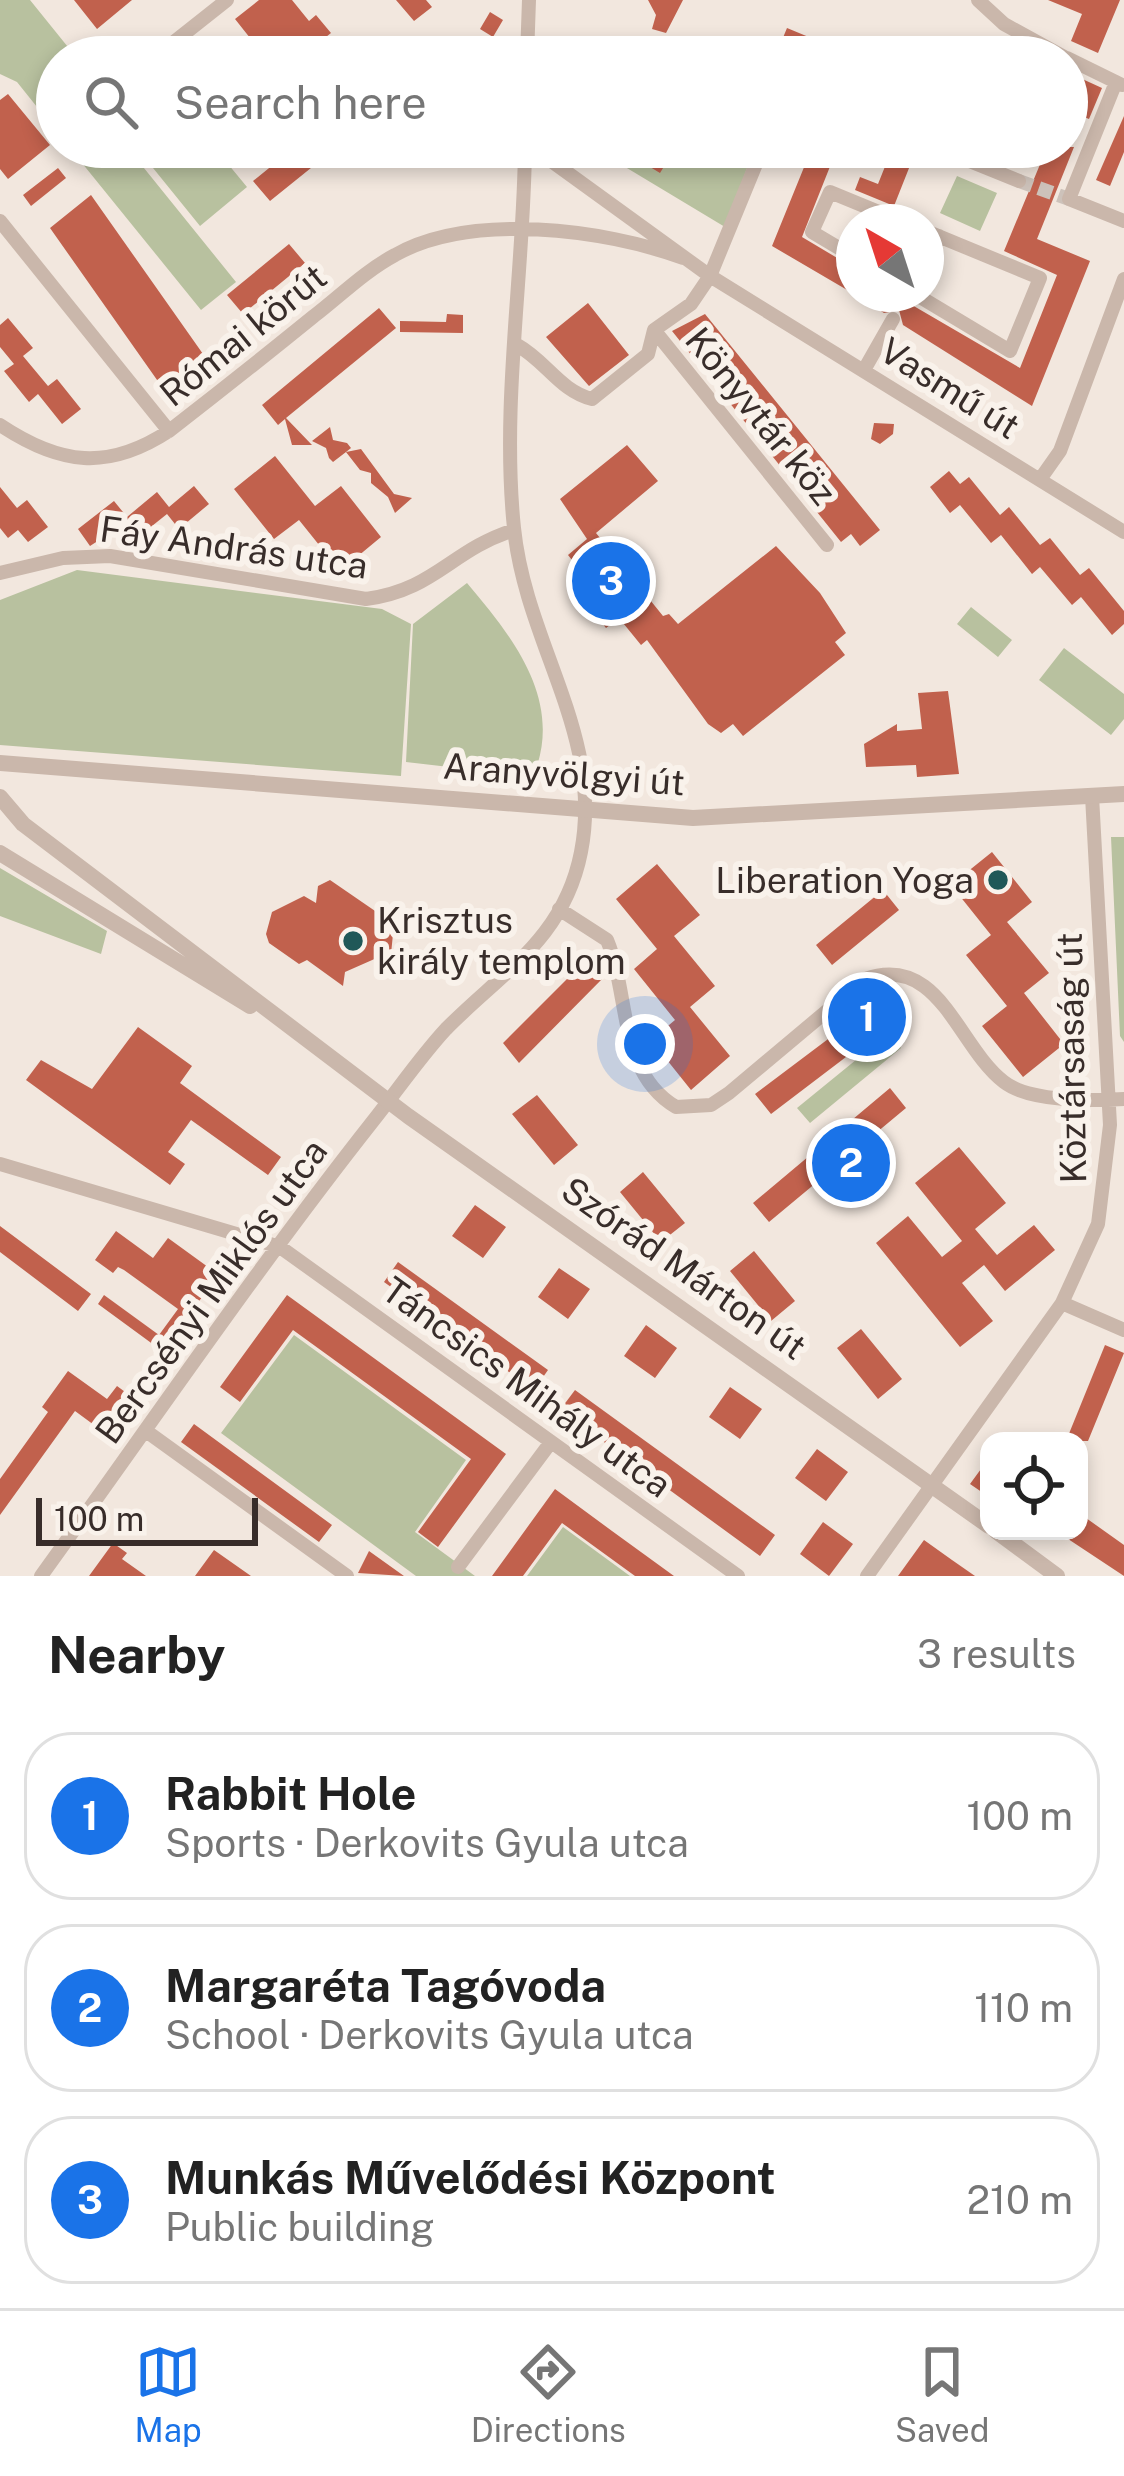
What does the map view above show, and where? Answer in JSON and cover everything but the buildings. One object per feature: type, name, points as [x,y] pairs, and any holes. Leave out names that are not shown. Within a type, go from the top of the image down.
[{"type":"street","points":[[182,36],[227,0]]},
{"type":"street","points":[[528,36],[529,0]]},
{"type":"street","points":[[978,0],[1026,36]]},
{"type":"street","points":[[1088,69],[1120,84],[1088,156]]},
{"type":"street","name":"Bercsényi Miklós utca","points":[[41,1576],[389,1101],[444,1031],[527,956],[559,909],[580,857],[586,808],[576,731],[528,609],[514,530],[517,344],[528,168]]},
{"type":"street","name":"Vasmű út","points":[[560,168],[710,276],[1124,532]]},
{"type":"street","points":[[710,276],[754,168]]},
{"type":"street","points":[[986,168],[1018,181]]},
{"type":"street","points":[[1083,168],[1069,199],[1124,221]]},
{"type":"street","points":[[836,246],[812,232],[830,192],[859,204]]},
{"type":"street","points":[[0,221],[169,431]]},
{"type":"street","name":"Vasmű út","points":[[524,232],[638,242],[683,258]]},
{"type":"street","name":"Római körút","points":[[0,424],[58,457],[95,462],[132,453],[169,431],[395,255],[456,233],[524,232]]},
{"type":"street","points":[[939,312],[1010,351],[1040,278],[944,239]]},
{"type":"street","name":"Könyvtár köz","points":[[710,276],[691,304],[654,330],[827,545]]},
{"type":"street","points":[[1041,478],[1060,451],[1124,279]]},
{"type":"street","points":[[864,370],[893,319]]},
{"type":"street","points":[[517,344],[541,358],[570,393],[592,399],[648,354],[654,330]]},
{"type":"street","name":"Fáy András utca","points":[[0,573],[63,558],[110,556],[366,599],[404,594],[478,542],[514,530]]},
{"type":"street","name":"Aranyvölgyi út","points":[[0,763],[763,818],[1124,794]]},
{"type":"street","name":"Köztársaság út","points":[[867,1576],[1062,1303],[1089,1251],[1102,1208],[1116,1099],[1092,796]]},
{"type":"street","name":"Szórád Márton út","points":[[0,797],[23,824],[389,1101],[980,1519]]},
{"type":"street","name":"Szórád Márton út","points":[[0,853],[341,1064]]},
{"type":"street","points":[[559,909],[607,940],[639,1067],[667,1102],[690,1108],[711,1105],[865,979],[895,974],[921,982],[994,1072],[1014,1088],[1116,1099]]},
{"type":"street","name":"Táncsics Mihály utca","points":[[0,1164],[280,1247],[738,1576]]},
{"type":"street","points":[[1062,1303],[1124,1330]]},
{"type":"street","points":[[146,1431],[347,1576]]},
{"type":"street","points":[[458,1567],[551,1442]]},
{"type":"street","name":"Szórád Márton út","points":[[1008,1540],[1057,1576]]},
{"type":"green space","points":[[0,0],[30,0],[59,36],[36,36],[36,106],[17,82],[0,74]]},
{"type":"green space","points":[[86,168],[144,168],[236,282],[201,310]]},
{"type":"green space","points":[[153,168],[231,168],[247,187],[200,226]]},
{"type":"green space","points":[[627,168],[747,168],[725,227]]},
{"type":"green space","points":[[957,176],[997,193],[980,231],[944,215]]},
{"type":"green space","points":[[77,570],[382,609],[411,624],[401,776],[0,745],[0,600]]},
{"type":"green space","points":[[467,583],[514,645],[536,690],[542,715],[537,766],[501,773],[406,762],[413,624]]},
{"type":"green space","points":[[971,607],[1012,640],[998,657],[957,624]]},
{"type":"green space","points":[[1064,648],[1124,694],[1124,719],[1111,735],[1039,680]]},
{"type":"green space","points":[[1111,837],[1124,837],[1124,1042],[1120,1036]]},
{"type":"green space","points":[[0,868],[107,931],[101,954],[0,916]]},
{"type":"green space","points":[[889,1033],[901,1048],[810,1123],[797,1108]]},
{"type":"green space","points":[[294,1335],[466,1460],[415,1532],[475,1576],[416,1576],[221,1433]]},
{"type":"green space","points":[[563,1527],[630,1576],[527,1576]]},
{"type":"tunnel","points":[[1019,181],[1069,199]]},
{"type":"place","name":"Munkás Művelődési Központ","points":[[611,581]]},
{"type":"place","name":"Liberation Yoga","points":[[998,880]]},
{"type":"place","name":"Krisztus király templom","points":[[353,941]]},
{"type":"place","name":"Rabbit Hole","points":[[867,1017]]},
{"type":"place","name":"Margaréta Tagóvoda","points":[[851,1163]]}]
